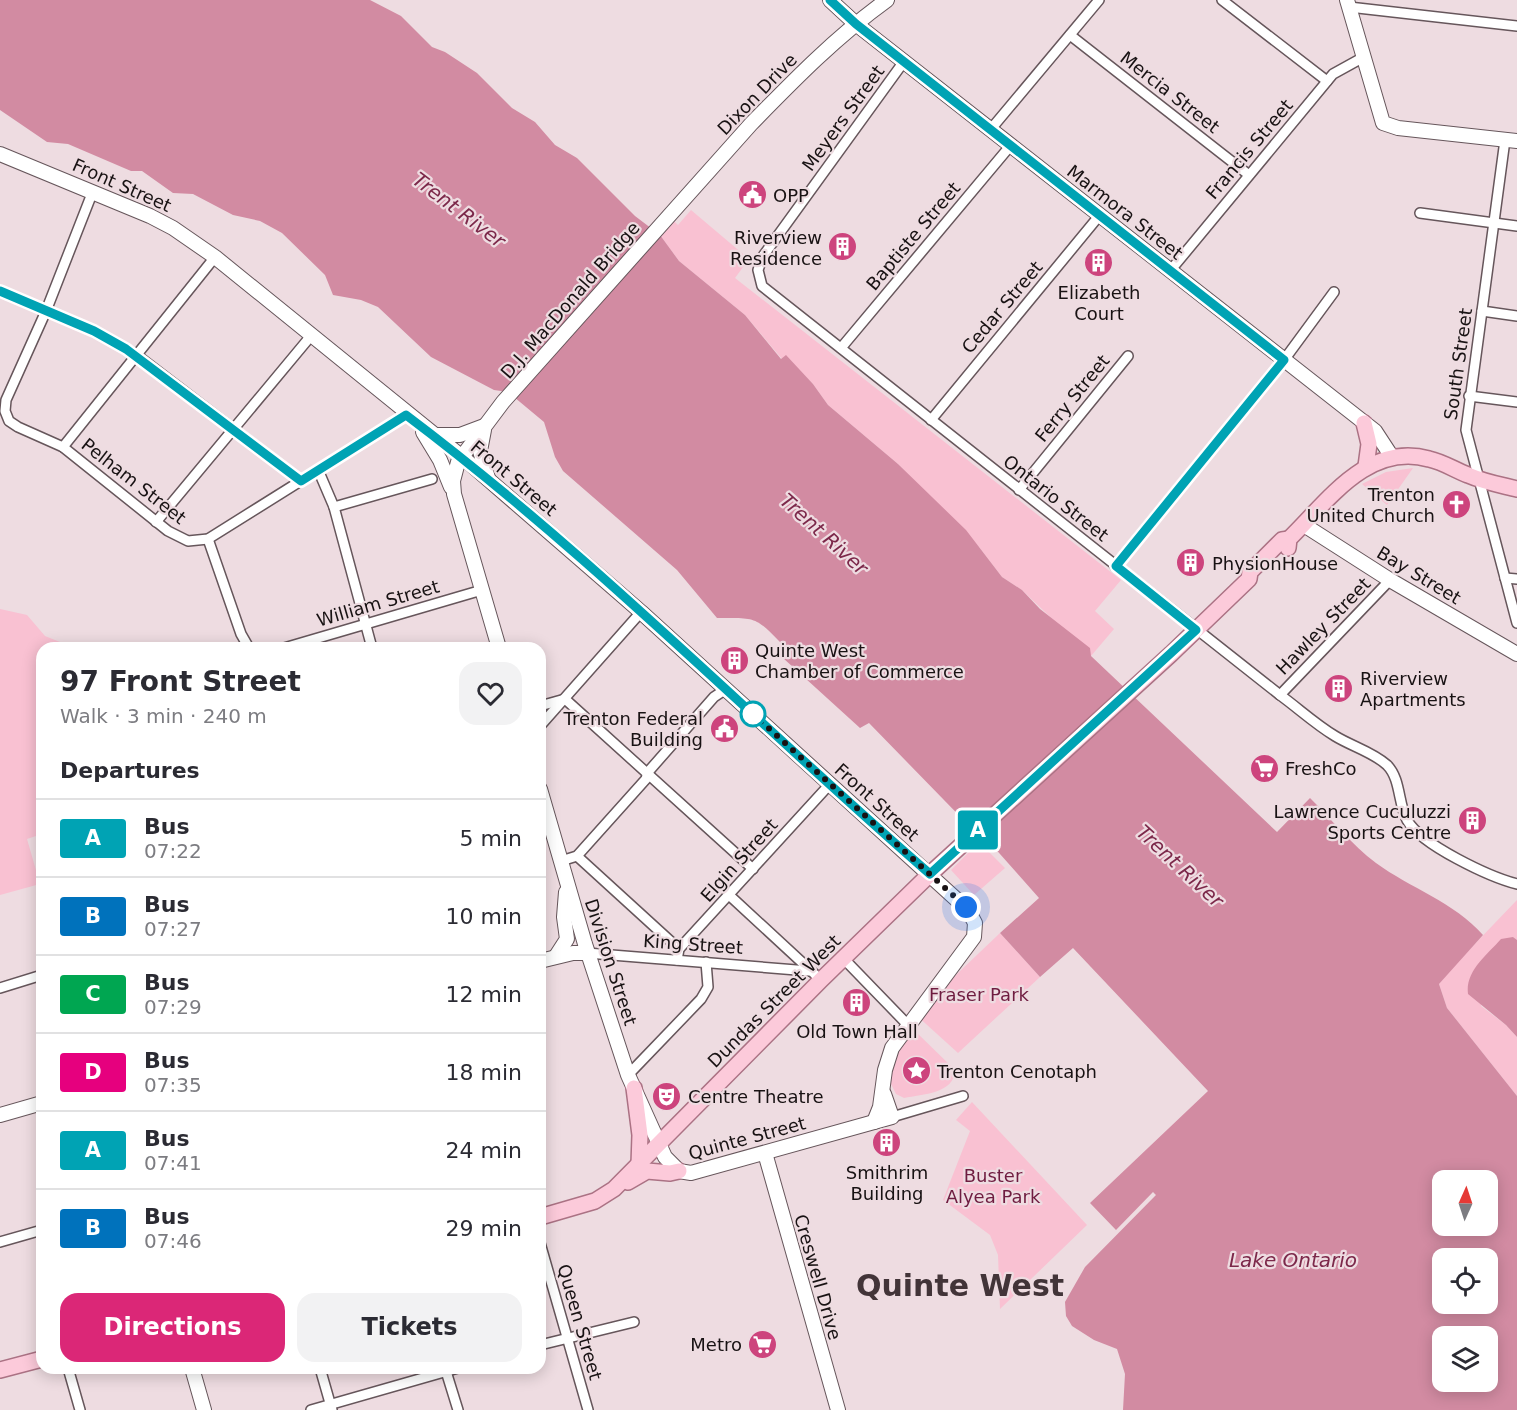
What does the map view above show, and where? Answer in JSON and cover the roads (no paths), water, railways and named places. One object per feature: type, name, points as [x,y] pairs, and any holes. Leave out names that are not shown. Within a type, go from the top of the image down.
[{"type":"main road","name":"Marmora Street","points":[[830,0],[856,24],[905,60],[1099,216],[1364,423],[1382,438],[1392,457]]},
{"type":"main road","name":"Dixon Drive","points":[[663,222],[765,109],[856,24],[887,0]]},
{"type":"main road","points":[[1348,3],[1362,58],[1383,123],[1399,128],[1511,141]]},
{"type":"main road","name":"Front Street","points":[[0,154],[93,191],[173,228],[215,257],[310,337],[489,480],[641,612],[968,910],[975,923],[974,937],[907,1024]]},
{"type":"main road","name":"D.J. MacDonald Bridge","points":[[461,456],[503,402],[663,222]]},
{"type":"main road","points":[[1364,423],[1369,444],[1366,466],[1392,457],[1430,459],[1477,478],[1517,489]]},
{"type":"main road","points":[[418,424],[440,460],[454,494],[497,642]]},
{"type":"main road","points":[[433,435],[460,435],[486,425]]},
{"type":"main road","points":[[486,425],[480,451],[489,480]]},
{"type":"main road","points":[[454,494],[455,471],[461,456]]},
{"type":"main road","name":"Dundas Street West","points":[[546,1215],[595,1201],[614,1189],[815,976],[844,959],[930,874],[1165,660],[1249,579],[1256,578],[1288,547],[1289,539],[1366,466]]},
{"type":"main road","name":"Bay Street","points":[[1304,525],[1390,580],[1517,654]]},
{"type":"main road","name":"Division Street","points":[[546,810],[588,953],[631,1082],[659,1142]]},
{"type":"main road","points":[[556,956],[567,939],[564,917],[566,881]]},
{"type":"main road","name":"King Street","points":[[546,959],[588,953]]},
{"type":"main road","points":[[874,1122],[880,1107],[882,1086],[892,1048],[907,1024]]},
{"type":"main road","points":[[631,1082],[640,1135],[639,1164]]},
{"type":"main road","points":[[882,1086],[892,1116]]},
{"type":"main road","points":[[0,1115],[36,1105]]},
{"type":"main road","name":"Quinte Street","points":[[659,1142],[665,1157],[679,1171],[691,1173],[892,1116]]},
{"type":"main road","name":"Creswell Drive","points":[[765,1153],[838,1410]]},
{"type":"main road","points":[[614,1189],[647,1171],[670,1173],[679,1171]]},
{"type":"main road","points":[[0,1370],[36,1361]]},
{"type":"main road","points":[[194,1374],[204,1410]]},
{"type":"street","points":[[991,129],[1099,0]]},
{"type":"street","points":[[1222,0],[1327,81]]},
{"type":"street","points":[[1348,3],[1517,26]]},
{"type":"street","name":"Mercia Street","points":[[1070,35],[1249,175]]},
{"type":"street","name":"Francis Street","points":[[1170,271],[1327,81],[1340,68],[1362,58]]},
{"type":"street","name":"Meyers Street","points":[[762,286],[758,270],[763,256],[905,60]]},
{"type":"street","name":"South Street","points":[[1511,141],[1493,223],[1466,430],[1517,623]]},
{"type":"street","name":"Baptiste Street","points":[[841,348],[1011,145]]},
{"type":"street","points":[[46,311],[93,191]]},
{"type":"street","points":[[1420,213],[1517,226]]},
{"type":"street","name":"Cedar Street","points":[[931,420],[1099,216]]},
{"type":"street","points":[[63,447],[215,257]]},
{"type":"street","name":"Ontario Street","points":[[762,286],[1280,695],[1334,736],[1389,767],[1407,820],[1416,831],[1445,852],[1482,871],[1517,884]]},
{"type":"street","points":[[0,291],[94,331],[138,356],[301,481]]},
{"type":"street","points":[[1116,566],[1284,360],[1334,292]]},
{"type":"street","name":"Pelham Street","points":[[46,311],[6,400],[6,413],[9,421],[63,447],[156,522],[188,542],[208,539]]},
{"type":"street","points":[[1482,311],[1517,316]]},
{"type":"street","points":[[156,522],[310,337]]},
{"type":"street","name":"Ferry Street","points":[[1019,490],[1128,356]]},
{"type":"street","points":[[1469,396],[1517,402]]},
{"type":"street","points":[[245,642],[240,634],[208,539],[406,415]]},
{"type":"street","points":[[319,471],[334,507],[370,642]]},
{"type":"street","points":[[334,507],[432,479]]},
{"type":"street","points":[[1505,578],[1517,579]]},
{"type":"street","name":"Hawley Street","points":[[1280,695],[1390,580]]},
{"type":"street","name":"William Street","points":[[304,642],[482,590]]},
{"type":"street","points":[[546,720],[641,612]]},
{"type":"street","points":[[561,861],[577,856],[646,779],[648,772],[714,697],[726,689]]},
{"type":"street","points":[[546,704],[565,699]]},
{"type":"street","points":[[565,699],[753,869]]},
{"type":"street","name":"Elgin Street","points":[[679,949],[830,784]]},
{"type":"street","points":[[577,856],[679,949],[677,960]]},
{"type":"street","points":[[729,895],[815,976]]},
{"type":"street","name":"King Street","points":[[588,953],[706,962],[815,976]]},
{"type":"street","points":[[844,959],[907,1024]]},
{"type":"street","points":[[631,1082],[701,999],[708,987],[706,962]]},
{"type":"street","points":[[0,988],[36,977]]},
{"type":"street","name":"Quinte Street","points":[[892,1116],[963,1096]]},
{"type":"street","points":[[0,1242],[36,1232]]},
{"type":"street","name":"Queen Street","points":[[546,1264],[588,1410]]},
{"type":"street","points":[[546,1343],[634,1322]]},
{"type":"street","points":[[70,1374],[80,1410]]},
{"type":"street","points":[[322,1374],[332,1407]]},
{"type":"street","points":[[311,1410],[332,1407],[434,1374]]},
{"type":"street","points":[[447,1374],[458,1410]]},
{"type":"water","name":"Lake Ontario","points":[[0,0],[370,0],[401,16],[432,47],[445,52],[477,73],[512,108],[535,122],[555,145],[577,158],[635,216],[660,235],[679,261],[745,315],[781,359],[786,355],[813,384],[828,405],[898,464],[966,530],[1002,577],[1022,590],[1040,609],[1090,648],[1091,656],[1277,832],[1310,798],[1350,840],[1376,863],[1445,904],[1471,923],[1483,935],[1439,984],[1447,1008],[1517,1096],[1517,1410],[1123,1410],[1125,1374],[1117,1349],[1094,1340],[1072,1326],[1066,1316],[1065,1302],[1085,1267],[1156,1195],[1153,1192],[1116,1230],[1090,1203],[1208,1091],[1073,948],[1040,977],[1000,933],[1039,898],[984,836],[981,838],[869,723],[860,728],[783,658],[782,644],[760,623],[740,618],[717,618],[677,570],[563,471],[555,457],[544,422],[508,392],[494,390],[431,357],[378,307],[361,300],[333,295],[325,275],[282,233],[260,221],[233,215],[193,194],[173,193],[142,171],[131,171],[68,144],[47,142],[0,110]]},
{"type":"water","points":[[1513,937],[1517,940],[1517,1037],[1468,994],[1470,978],[1478,964],[1501,939]]},
{"type":"place","name":"OPP","points":[[752,195]]},
{"type":"place","name":"Riverview Residence","points":[[843,247]]},
{"type":"place","name":"Elizabeth Court","points":[[1099,263]]},
{"type":"place","name":"Trenton United Church","points":[[1456,504]]},
{"type":"place","name":"PhysionHouse","points":[[1191,563]]},
{"type":"place","name":"Quinte West Chamber of Commerce","points":[[734,660]]},
{"type":"place","name":"Riverview Apartments","points":[[1339,688]]},
{"type":"place","name":"Trenton Federal Building","points":[[724,728]]},
{"type":"place","name":"FreshCo","points":[[1264,768]]},
{"type":"place","name":"Lawrence Cuculuzzi Sports Centre","points":[[1472,821]]},
{"type":"place","name":"Old Town Hall","points":[[857,1002]]},
{"type":"place","name":"Trenton Cenotaph","points":[[916,1071]]},
{"type":"place","name":"Centre Theatre","points":[[667,1096]]},
{"type":"place","name":"Smithrim Building","points":[[887,1143]]},
{"type":"place","name":"Metro","points":[[763,1344]]},
{"type":"district","name":"Quinte West","points":[[960,1285]]},
{"type":"water label","name":"Trent River","points":[[459,210]]},
{"type":"water label","name":"Trent River","points":[[824,534]]},
{"type":"water label","name":"Trent River","points":[[1180,866]]},
{"type":"park label","name":"Fraser Park","points":[[979,994]]},
{"type":"park label","name":"Buster Alyea Park","points":[[993,1185]]}]
